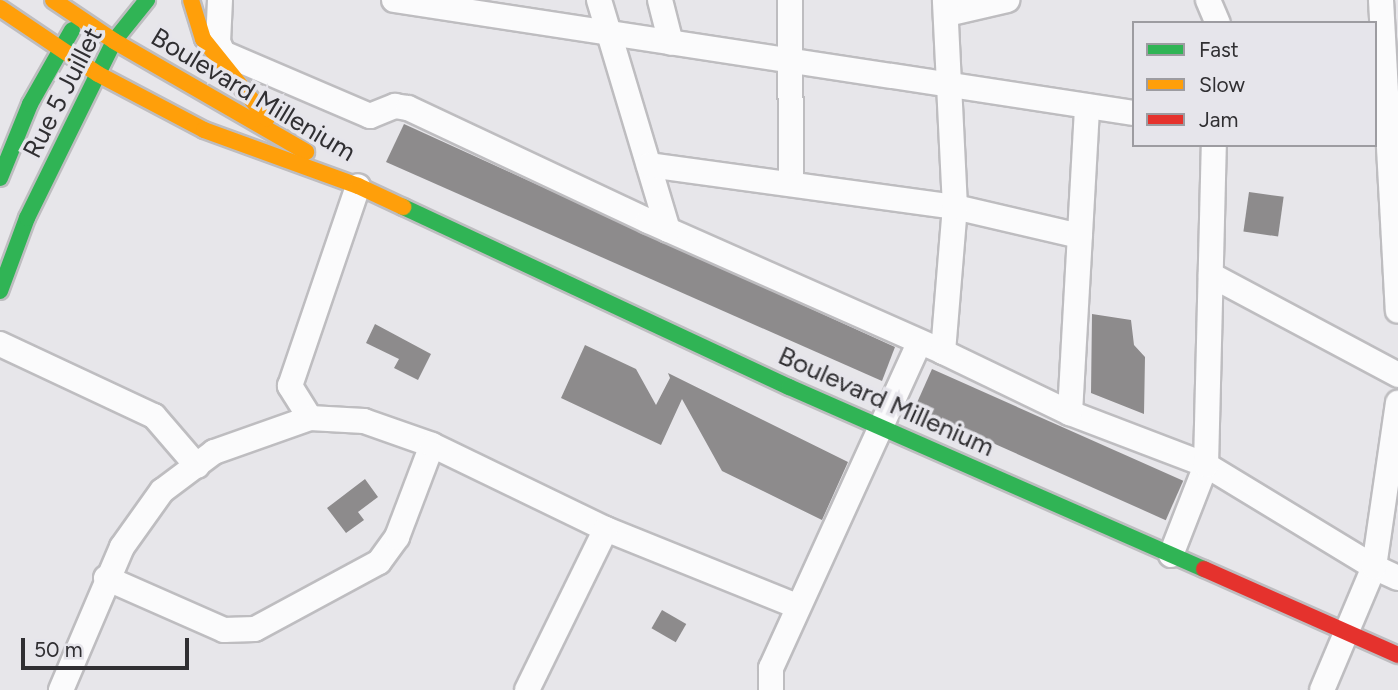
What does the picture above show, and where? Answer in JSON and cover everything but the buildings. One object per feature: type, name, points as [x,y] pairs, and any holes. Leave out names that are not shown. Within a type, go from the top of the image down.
[{"type":"main road","name":"Boulevard Millenium","points":[[53,0],[114,41],[283,136],[358,186]]},
{"type":"main road","name":"Rue 5 Juillet","points":[[0,178],[30,104],[89,0]]},
{"type":"main road","name":"Rue 5 Juillet","points":[[0,291],[27,218],[114,41],[147,0]]},
{"type":"main road","points":[[191,0],[203,39],[221,65],[283,136]]},
{"type":"main road","name":"Boulevard Millenium","points":[[0,8],[98,74],[204,130],[358,186],[882,428],[1398,655]]},
{"type":"street","points":[[220,0],[218,42],[223,53],[370,116],[396,106],[408,107],[668,230],[943,352],[1070,414],[1206,465],[1398,578]]},
{"type":"street","points":[[394,0],[1132,114]]},
{"type":"street","points":[[599,0],[668,230]]},
{"type":"street","points":[[660,0],[671,43]]},
{"type":"street","points":[[790,0],[788,61],[792,184]]},
{"type":"street","points":[[943,352],[955,207],[947,86],[946,7],[1007,0]]},
{"type":"street","points":[[1208,0],[1216,21]]},
{"type":"street","points":[[1381,0],[1381,120],[1398,312]]},
{"type":"street","points":[[1070,414],[1087,106]]},
{"type":"street","points":[[1171,555],[1206,465],[1214,147]]},
{"type":"street","points":[[649,165],[955,207],[1080,236]]},
{"type":"street","points":[[310,418],[290,386],[358,186]]},
{"type":"street","points":[[1211,275],[1398,375]]},
{"type":"street","points":[[771,690],[771,668],[797,606],[882,428],[919,343]]},
{"type":"street","points":[[0,344],[154,416],[197,466]]},
{"type":"street","points":[[1322,690],[1374,566],[1398,403]]},
{"type":"street","points":[[61,690],[106,578],[122,547],[162,491],[214,452],[310,418],[364,421],[432,445],[606,529],[797,606]]},
{"type":"street","points":[[106,578],[224,630],[255,629],[379,562],[397,537],[432,445]]},
{"type":"street","points":[[527,690],[606,529]]},
{"type":"traffic: fast","points":[[0,291],[27,218],[114,41],[147,0]]},
{"type":"traffic: fast","points":[[0,178],[30,104],[72,30]]},
{"type":"traffic: fast","points":[[403,207],[789,387],[1204,569]]},
{"type":"traffic: slow","points":[[53,0],[114,41],[306,152]]},
{"type":"traffic: slow","points":[[191,0],[203,39],[267,119]]},
{"type":"traffic: slow","points":[[0,8],[98,74],[204,130],[358,186],[403,207]]},
{"type":"traffic: jam","points":[[1204,569],[1398,655]]}]
